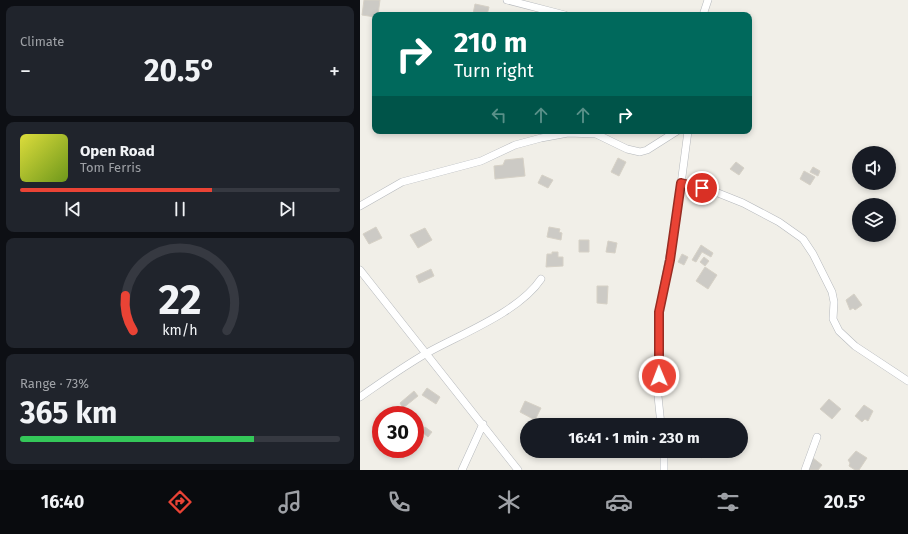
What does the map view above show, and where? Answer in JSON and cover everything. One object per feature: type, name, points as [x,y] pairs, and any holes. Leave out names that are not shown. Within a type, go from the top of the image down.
[{"type":"street","points":[[507,0],[553,12]]},
{"type":"street","points":[[703,12],[708,0]]},
{"type":"street","points":[[360,206],[402,182],[481,161],[515,145],[563,134]]},
{"type":"street","points":[[596,134],[627,149],[640,152],[648,150],[672,134]]},
{"type":"street","points":[[660,418],[658,396],[659,312],[670,260],[688,134]]},
{"type":"street","points":[[681,183],[713,191],[743,203],[780,222],[803,239],[814,254],[832,292],[834,302],[833,319],[838,330],[855,346],[908,381]]},
{"type":"street","points":[[360,270],[518,470]]},
{"type":"street","points":[[360,397],[425,354],[512,308],[534,290],[541,279]]},
{"type":"street","points":[[462,470],[482,424]]},
{"type":"street","points":[[805,470],[817,437]]},
{"type":"street","points":[[664,458],[664,470]]},
{"type":"building","points":[[364,0],[380,0],[378,12],[372,12],[372,17],[362,15]]},
{"type":"building","points":[[475,4],[489,7],[488,12],[473,12]]},
{"type":"building","points":[[523,158],[525,176],[495,179],[494,166],[503,165],[505,160]]},
{"type":"building","points":[[618,158],[626,162],[619,176],[611,172]]},
{"type":"building","points":[[736,162],[744,168],[739,175],[730,169]]},
{"type":"building","points":[[813,167],[820,171],[818,176],[810,172]]},
{"type":"building","points":[[804,171],[815,177],[810,185],[800,179]]},
{"type":"building","points":[[542,175],[553,180],[548,188],[538,183]]},
{"type":"building","points":[[376,227],[382,238],[369,244],[363,234]]},
{"type":"building","points":[[549,227],[560,229],[559,232],[562,233],[561,240],[547,237]]},
{"type":"building","points":[[425,228],[432,240],[418,248],[410,235]]},
{"type":"building","points":[[579,240],[589,240],[589,252],[579,252]]},
{"type":"building","points":[[608,241],[617,243],[615,253],[606,252]]},
{"type":"building","points":[[701,245],[713,253],[711,257],[702,252],[696,262],[692,260]]},
{"type":"building","points":[[552,252],[558,252],[558,257],[563,257],[563,266],[546,267],[547,254],[552,254]]},
{"type":"building","points":[[682,254],[688,257],[684,265],[678,262]]},
{"type":"building","points":[[704,257],[709,261],[705,266],[700,262]]},
{"type":"building","points":[[705,267],[717,275],[708,289],[696,281]]},
{"type":"building","points":[[431,269],[434,276],[419,283],[416,276]]},
{"type":"building","points":[[597,286],[608,286],[607,304],[597,303]]},
{"type":"building","points":[[854,294],[862,305],[855,310],[853,308],[850,310],[846,300]]},
{"type":"building","points":[[427,388],[440,397],[436,404],[422,395]]},
{"type":"building","points":[[414,391],[418,396],[406,406],[402,406],[400,403]]},
{"type":"building","points":[[829,399],[841,409],[832,419],[820,409]]},
{"type":"building","points":[[525,401],[541,408],[536,418],[531,418],[520,412]]},
{"type":"building","points":[[864,405],[873,411],[868,421],[865,419],[862,422],[855,416]]},
{"type":"building","points":[[425,427],[432,432],[428,437],[424,434]]},
{"type":"building","points":[[856,451],[867,458],[859,470],[855,470],[849,466],[850,463],[848,460]]},
{"type":"building","points":[[813,458],[822,465],[818,470],[804,470]]},
{"type":"route","points":[[659,376],[659,312],[670,260],[681,183],[702,188]]}]
